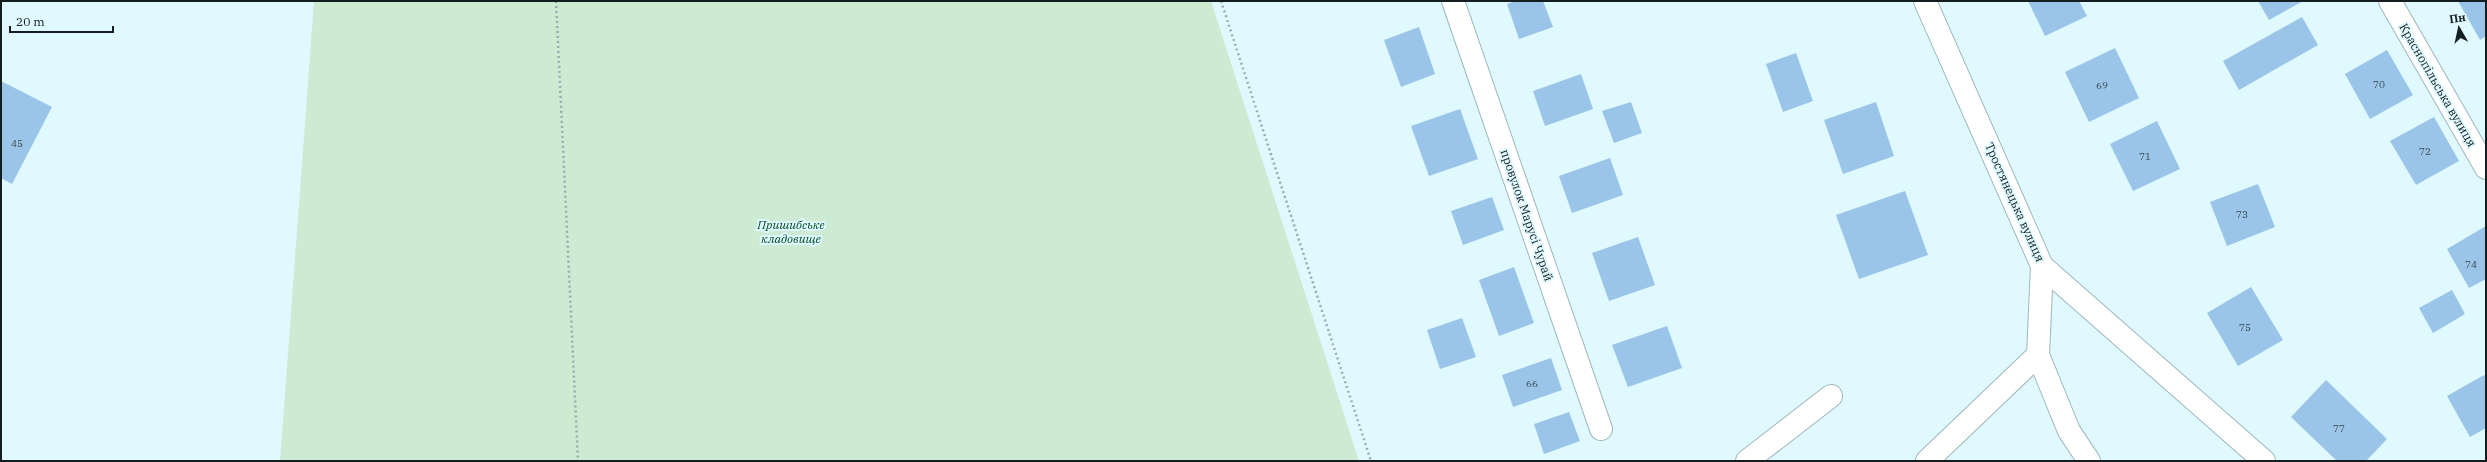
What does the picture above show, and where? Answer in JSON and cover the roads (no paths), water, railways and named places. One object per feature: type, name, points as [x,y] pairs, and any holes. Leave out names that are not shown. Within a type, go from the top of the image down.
[{"type":"street","name":"провулок Марусі Чурай","points":[[1453,1],[1601,429]]},
{"type":"street","name":"Тростянецька вулиця","points":[[1925,1],[2042,266],[2264,461]]},
{"type":"street","name":"Краснопільська вулиця","points":[[2390,1],[2486,168]]},
{"type":"street","points":[[2042,266],[2038,355],[2069,431],[2089,461]]},
{"type":"street","points":[[1932,460],[2038,355]]},
{"type":"street","points":[[1747,461],[1831,396]]},
{"type":"park label","name":"Пришибське кладовище","points":[[791,231]]}]
